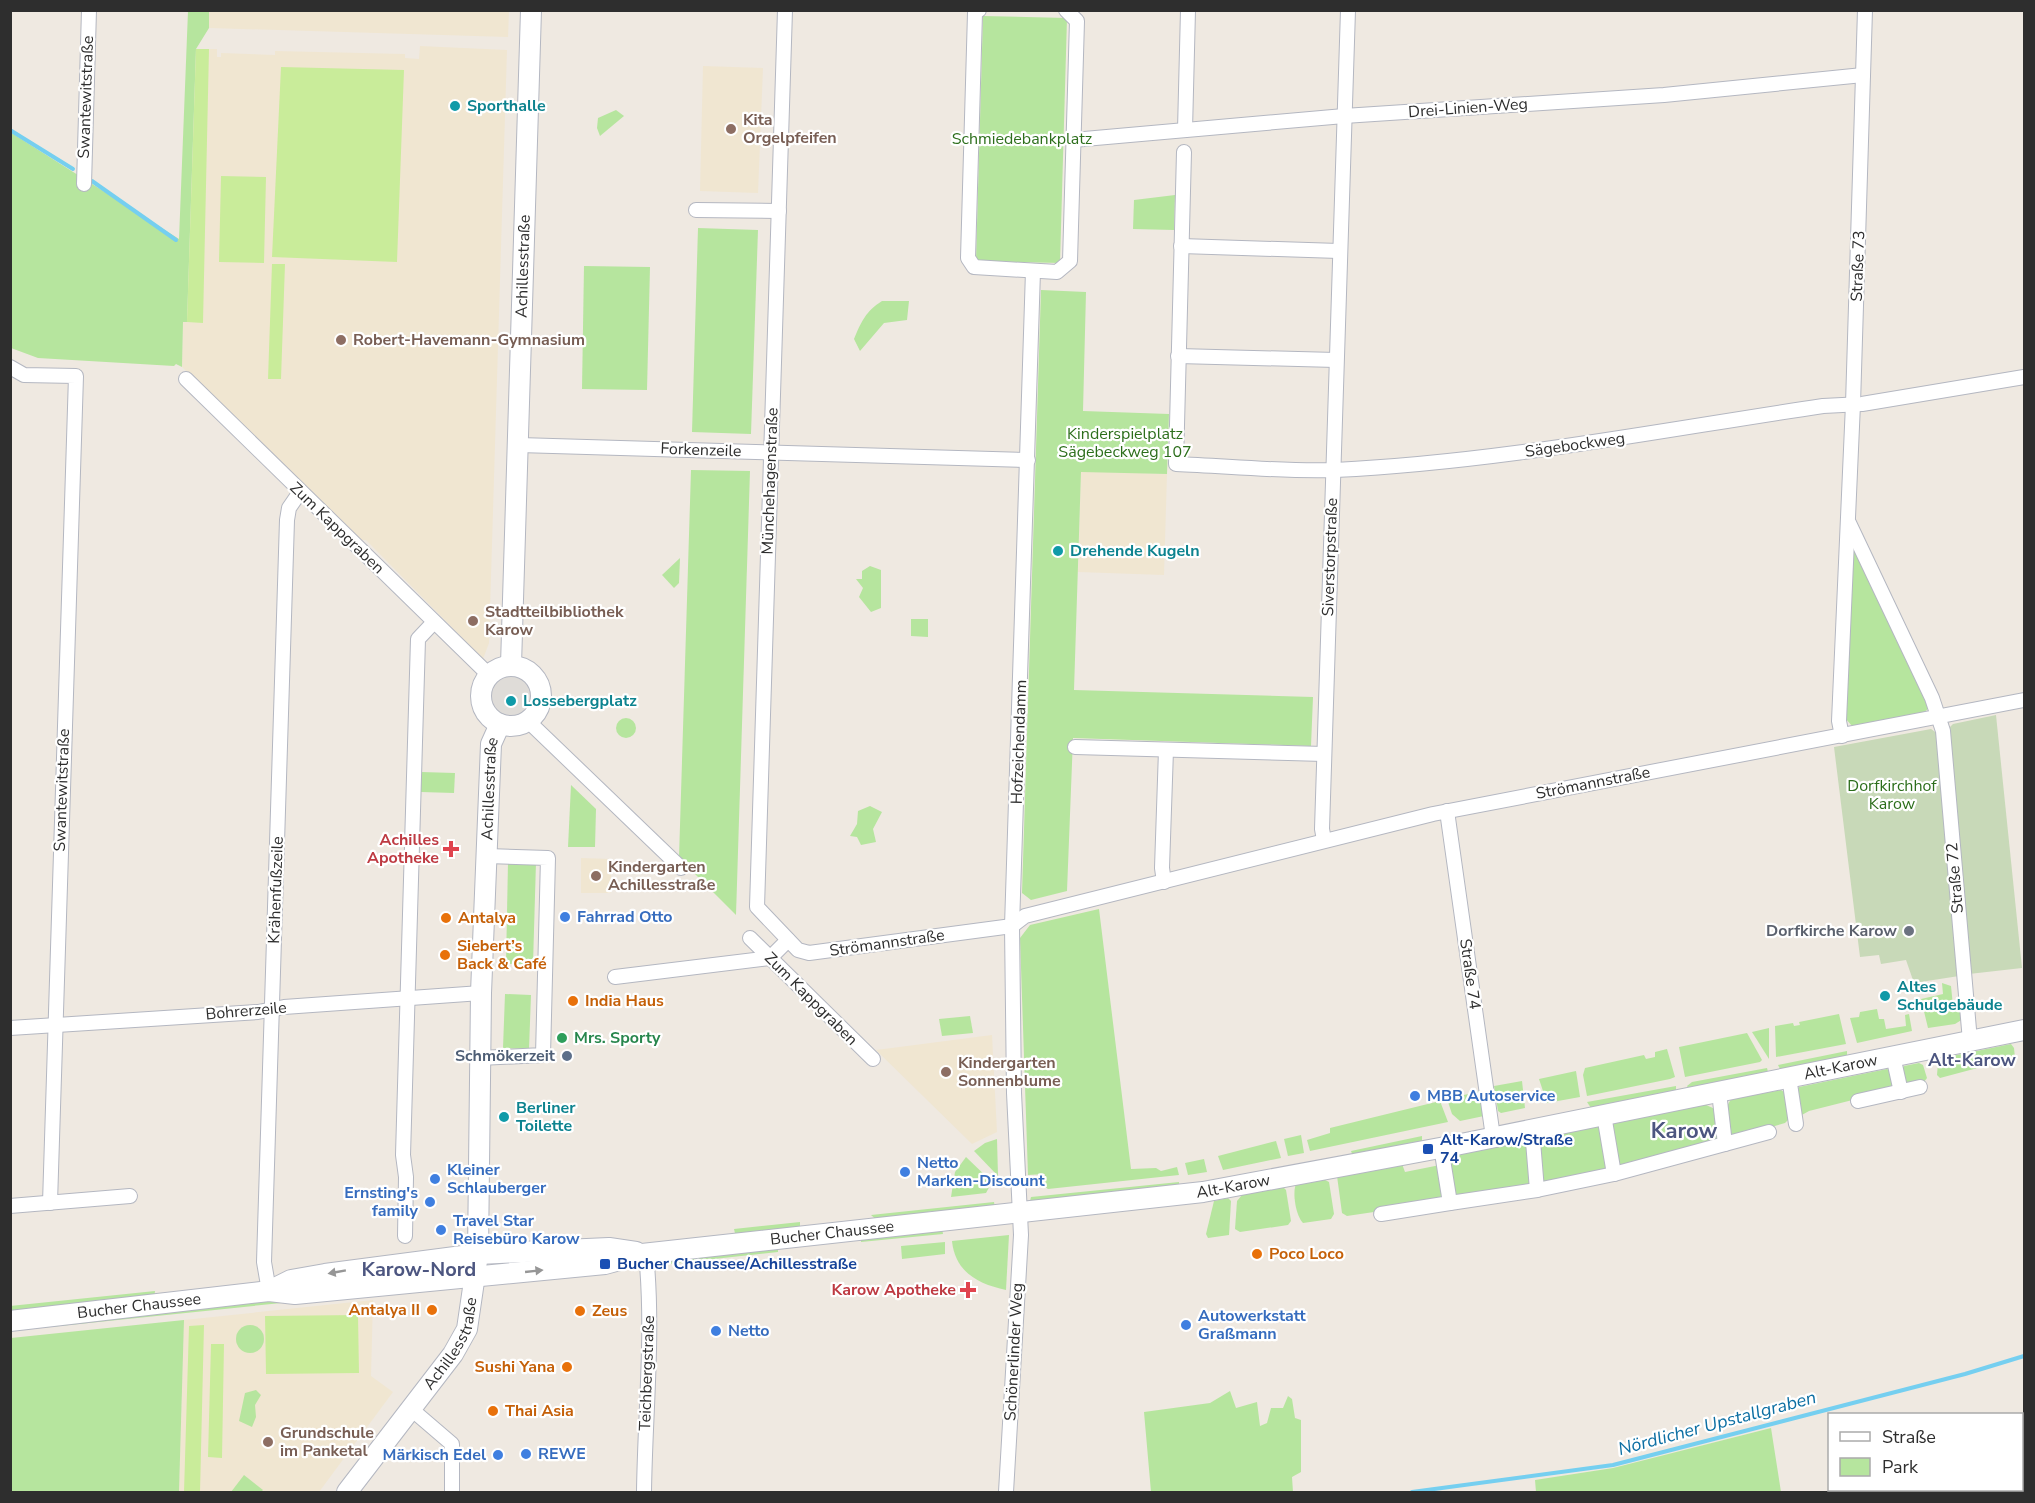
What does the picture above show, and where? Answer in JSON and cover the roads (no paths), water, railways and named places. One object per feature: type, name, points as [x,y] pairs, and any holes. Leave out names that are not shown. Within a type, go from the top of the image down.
[{"type":"main road","name":"Achillesstraße","points":[[511,665],[531,10]]},
{"type":"main road","points":[[511,665],[523,668],[539,683],[540,704],[528,721],[519,725],[500,724],[484,710],[480,698],[482,684],[489,675],[500,667],[511,665]]},
{"type":"main road","name":"Achillesstraße","points":[[347,1492],[453,1354],[467,1329],[478,1254],[481,993],[491,744],[500,724]]},
{"type":"main road","name":"Alt-Karow","points":[[1021,1212],[1203,1192],[1493,1137],[2025,1030]]},
{"type":"main road","name":"Bucher Chaussee","points":[[10,1321],[269,1291],[295,1294],[605,1264],[644,1254],[1021,1212]]},
{"type":"main road","name":"Bucher Chaussee","points":[[269,1291],[291,1280],[478,1254],[609,1248],[644,1254]]},
{"type":"street","name":"Swantewitstraße","points":[[84,184],[89,10]]},
{"type":"street","name":"Münchehagenstraße","points":[[786,10],[757,907],[789,940]]},
{"type":"street","points":[[979,10],[975,13],[968,258],[974,267],[1058,272],[1070,261],[1077,21],[1066,10]]},
{"type":"street","points":[[1185,130],[1188,10]]},
{"type":"street","name":"Siverstorpstraße","points":[[1324,840],[1324,754],[1332,470],[1348,10]]},
{"type":"street","name":"Straße 73","points":[[1842,736],[1839,722],[1853,404],[1865,10]]},
{"type":"street","name":"Drei-Linien-Weg","points":[[1073,140],[1344,116],[1664,94],[1863,75]]},
{"type":"street","points":[[1184,152],[1178,356],[1336,360]]},
{"type":"street","points":[[696,210],[779,211]]},
{"type":"street","points":[[1181,246],[1339,251]]},
{"type":"street","name":"Hofzeichendamm","points":[[1021,1212],[1014,1092],[1012,926],[1033,270]]},
{"type":"street","name":"Sägebockweg","points":[[1178,356],[1176,464],[1332,470],[1464,461],[1584,445],[1813,407],[1853,404],[2025,377]]},
{"type":"street","name":"Swantewitstraße","points":[[10,367],[24,375],[76,376],[50,1203]]},
{"type":"street","name":"Zum Kappgraben","points":[[186,379],[489,675]]},
{"type":"street","name":"Forkenzeile","points":[[519,445],[1028,460]]},
{"type":"street","name":"Krähenfußzeile","points":[[269,1291],[264,1262],[287,520],[292,500],[300,492]]},
{"type":"street","name":"Straße 73","points":[[1848,521],[1939,716]]},
{"type":"street","points":[[405,1236],[406,1177],[403,1155],[418,639],[434,622]]},
{"type":"street","name":"Strömannstraße","points":[[789,940],[798,950],[809,953],[1012,926],[1024,916],[1447,811],[2025,700]]},
{"type":"street","name":"Straße 72","points":[[1939,716],[1943,731],[1970,1041]]},
{"type":"street","points":[[528,721],[681,868]]},
{"type":"street","points":[[1075,747],[1324,754]]},
{"type":"street","points":[[1164,882],[1162,857],[1166,750]]},
{"type":"street","name":"Straße 74","points":[[1447,811],[1493,1137]]},
{"type":"street","name":"Achillesstraße","points":[[480,1058],[543,1055],[547,976],[548,858],[487,856]]},
{"type":"street","name":"Zum Kappgraben","points":[[750,938],[873,1059]]},
{"type":"street","points":[[615,977],[770,958],[789,940]]},
{"type":"street","name":"Bohrerzeile","points":[[10,1028],[481,993]]},
{"type":"street","name":"Alt-Karow","points":[[1893,1056],[1901,1092]]},
{"type":"street","name":"Alt-Karow","points":[[1789,1077],[1796,1124]]},
{"type":"street","points":[[1858,1101],[1920,1087]]},
{"type":"street","points":[[1719,1092],[1725,1144]]},
{"type":"street","points":[[1604,1115],[1614,1174]]},
{"type":"street","points":[[1532,1129],[1537,1190]]},
{"type":"street","points":[[1381,1214],[1537,1190],[1614,1174],[1769,1132]]},
{"type":"street","points":[[1441,1147],[1450,1203]]},
{"type":"street","points":[[10,1206],[130,1196]]},
{"type":"street","name":"Schönerlinder Weg","points":[[1006,1492],[1021,1212]]},
{"type":"street","name":"Teichbergstraße","points":[[644,1254],[649,1324],[644,1492]]},
{"type":"street","points":[[410,1408],[452,1444],[453,1492]]},
{"type":"waterway","points":[[10,130],[73,169]]},
{"type":"waterway","points":[[92,181],[176,240]]},
{"type":"waterway","name":"Nördlicher Upstallgraben","points":[[1412,1492],[1613,1465],[1965,1374],[2024,1356]]},
{"type":"place","name":"Sporthalle","points":[[455,106]]},
{"type":"place","name":"Kita Orgelpfeifen","points":[[731,129]]},
{"type":"place","name":"Robert-Havemann-Gymnasium","points":[[341,340]]},
{"type":"place","name":"Drehende Kugeln","points":[[1058,551]]},
{"type":"place","name":"Stadtteilbibliothek Karow","points":[[473,621]]},
{"type":"place","name":"Lossebergplatz","points":[[511,701]]},
{"type":"place","name":"Achilles Apotheke","points":[[451,849]]},
{"type":"place","name":"Kindergarten Achillesstraße","points":[[596,876]]},
{"type":"place","name":"Fahrrad Otto","points":[[565,917]]},
{"type":"place","name":"Antalya","points":[[446,918]]},
{"type":"place","name":"Dorfkirche Karow","points":[[1909,931]]},
{"type":"place","name":"Siebert’s Back & Café","points":[[445,955]]},
{"type":"place","name":"Altes Schulgebäude","points":[[1885,996]]},
{"type":"place","name":"India Haus","points":[[573,1001]]},
{"type":"place","name":"Mrs. Sporty","points":[[562,1038]]},
{"type":"place","name":"Schmökerzeit","points":[[567,1056]]},
{"type":"place","name":"Kindergarten Sonnenblume","points":[[946,1072]]},
{"type":"place","name":"MBB Autoservice","points":[[1415,1096]]},
{"type":"place","name":"Berliner Toilette","points":[[504,1117]]},
{"type":"place","name":"Alt-Karow/Straße 74","points":[[1428,1149]]},
{"type":"place","name":"Netto Marken-Discount","points":[[905,1172]]},
{"type":"place","name":"Kleiner Schlauberger","points":[[435,1179]]},
{"type":"place","name":"Ernsting's family","points":[[430,1202]]},
{"type":"place","name":"Travel Star Reisebüro Karow","points":[[441,1230]]},
{"type":"place","name":"Poco Loco","points":[[1257,1254]]},
{"type":"place","name":"Bucher Chaussee/Achillesstraße","points":[[605,1264]]},
{"type":"place","name":"Karow Apotheke","points":[[968,1290]]},
{"type":"place","name":"Antalya II","points":[[432,1310]]},
{"type":"place","name":"Zeus","points":[[580,1311]]},
{"type":"place","name":"Autowerkstatt Graßmann","points":[[1186,1325]]},
{"type":"place","name":"Netto","points":[[716,1331]]},
{"type":"place","name":"Sushi Yana","points":[[567,1367]]},
{"type":"place","name":"Thai Asia","points":[[493,1411]]},
{"type":"place","name":"Grundschule im Panketal","points":[[268,1442]]},
{"type":"place","name":"REWE","points":[[526,1454]]},
{"type":"place","name":"Märkisch Edel","points":[[498,1455]]},
{"type":"district","name":"Alt-Karow","points":[[1972,1060]]},
{"type":"district","name":"Karow","points":[[1684,1131]]},
{"type":"district","name":"Karow-Nord","points":[[419,1269]]},
{"type":"park label","name":"Schmiedebankplatz","points":[[1022,139]]},
{"type":"park label","name":"Kinderspielplatz Sägebeckweg 107","points":[[1125,443]]},
{"type":"park label","name":"Dorfkirchhof Karow","points":[[1892,795]]}]
